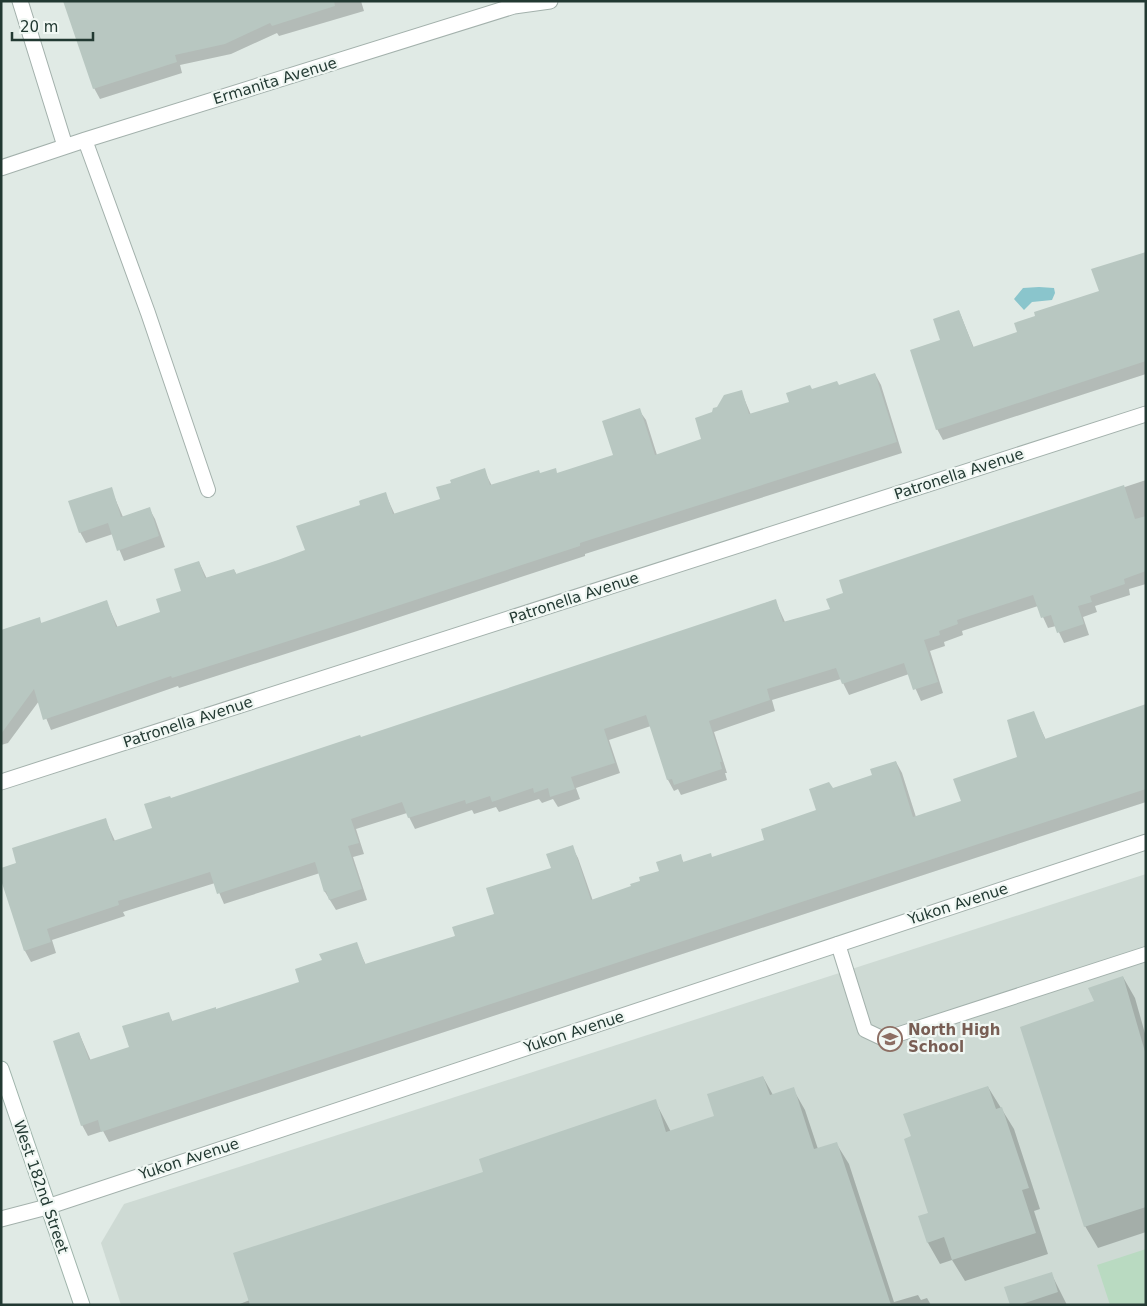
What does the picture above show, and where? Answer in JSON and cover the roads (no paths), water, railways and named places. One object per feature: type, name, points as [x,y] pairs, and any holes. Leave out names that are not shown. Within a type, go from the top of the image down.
[{"type":"street","points":[[20,1],[65,146]]},
{"type":"street","name":"Ermanita Avenue","points":[[1,168],[65,146],[514,6],[541,4],[550,1]]},
{"type":"street","name":"Patronella Avenue","points":[[1,782],[1146,414]]},
{"type":"street","name":"Yukon Avenue","points":[[1,1219],[47,1207],[1146,842]]},
{"type":"street","name":"West 182nd Street","points":[[1,1069],[82,1305]]},
{"type":"lane","points":[[85,140],[148,313],[208,490]]},
{"type":"lane","points":[[838,944],[865,1030],[884,1039],[1146,954]]},
{"type":"water","points":[[1023,288],[1054,288],[1055,293],[1052,300],[1032,302],[1024,310],[1014,299]]},
{"type":"place","name":"North High School","points":[[890,1039]]}]
